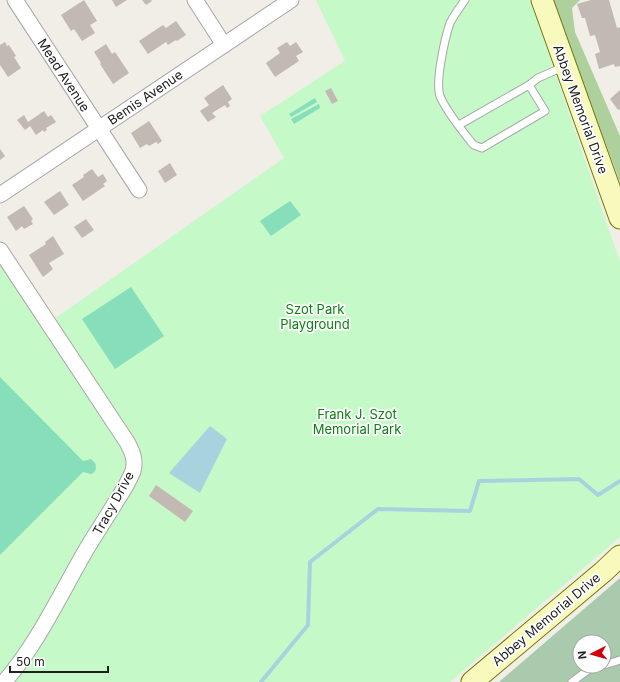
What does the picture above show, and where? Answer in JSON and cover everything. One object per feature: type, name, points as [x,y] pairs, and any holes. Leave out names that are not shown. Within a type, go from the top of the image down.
[{"type":"main road","name":"Abbey Memorial Drive","points":[[542,0],[620,218]]},
{"type":"main road","name":"Abbey Memorial Drive","points":[[472,682],[620,556]]},
{"type":"street","name":"Mead Avenue","points":[[15,0],[139,190]]},
{"type":"street","points":[[195,0],[224,45]]},
{"type":"street","name":"Bemis Avenue","points":[[0,195],[291,0]]},
{"type":"street","name":"Tracy Drive","points":[[0,250],[127,442],[134,456],[133,469],[125,486],[86,550],[57,603],[27,651],[4,682]]},
{"type":"lane","points":[[465,0],[450,23],[442,57],[439,88],[440,97],[444,105],[474,145],[480,148],[484,147],[545,111],[529,85]]},
{"type":"lane","points":[[459,125],[529,85],[538,78],[565,66]]},
{"type":"lane","points":[[572,682],[583,674]]},
{"type":"green space","name":"Frank J. Szot Memorial Park","points":[[316,0],[530,0],[620,262],[620,537],[450,682],[0,682],[0,262],[44,326],[284,158],[260,116],[345,61]]},
{"type":"green space","points":[[552,0],[580,0],[572,8],[575,32],[620,136],[620,182]]},
{"type":"green space","points":[[315,98],[317,102],[291,117],[289,114]]},
{"type":"green space","points":[[319,104],[320,108],[294,124],[291,119]]},
{"type":"green space","points":[[290,201],[301,215],[271,236],[260,221]]},
{"type":"green space","points":[[131,287],[164,336],[115,369],[82,319]]},
{"type":"green space","points":[[0,377],[83,461],[91,459],[95,463],[96,468],[91,474],[83,472],[0,555]]},
{"type":"green space","points":[[620,578],[620,682],[499,682]]},
{"type":"water","points":[[210,426],[227,439],[200,493],[169,473]]},
{"type":"building","points":[[84,0],[97,21],[90,25],[95,33],[82,41],[74,29],[71,31],[61,15]]},
{"type":"building","points":[[112,0],[127,0],[116,7]]},
{"type":"building","points":[[142,0],[151,0],[152,1],[146,5]]},
{"type":"building","points":[[591,0],[609,0],[617,28],[620,27],[620,66],[615,67],[614,64],[599,69],[595,54],[600,52],[595,35],[590,36],[585,18],[582,18],[577,4]]},
{"type":"building","points":[[176,21],[186,35],[168,45],[166,42],[148,54],[139,41],[163,25],[166,28]]},
{"type":"building","points":[[5,42],[7,46],[9,45],[16,56],[14,57],[21,68],[8,77],[0,65],[0,45]]},
{"type":"building","points":[[287,42],[290,46],[296,42],[303,52],[296,56],[299,61],[275,77],[266,63],[280,53],[277,48]]},
{"type":"building","points":[[106,44],[112,54],[115,52],[129,73],[113,84],[94,52]]},
{"type":"building","points":[[223,85],[232,99],[228,102],[230,106],[227,108],[225,105],[212,113],[216,117],[208,122],[200,111],[209,105],[204,98]]},
{"type":"building","points":[[331,88],[338,101],[332,104],[325,91]]},
{"type":"building","points":[[620,90],[620,109],[618,110],[610,99]]},
{"type":"building","points":[[44,111],[48,117],[51,115],[56,122],[46,128],[47,130],[44,132],[43,130],[36,135],[30,126],[25,130],[17,120],[24,115],[28,122]]},
{"type":"building","points":[[149,121],[162,141],[158,144],[156,142],[149,146],[147,144],[140,148],[131,133]]},
{"type":"building","points":[[0,149],[5,156],[0,160]]},
{"type":"building","points":[[170,163],[177,175],[165,183],[158,171]]},
{"type":"building","points":[[92,169],[98,177],[103,174],[107,181],[103,184],[105,186],[83,201],[72,185],[84,177],[83,175]]},
{"type":"building","points":[[60,191],[69,205],[54,215],[44,202]]},
{"type":"building","points":[[24,206],[33,219],[31,221],[33,224],[24,229],[22,226],[16,231],[7,217]]},
{"type":"building","points":[[86,219],[94,230],[82,238],[74,227]]},
{"type":"building","points":[[53,236],[64,254],[49,263],[53,269],[43,277],[29,255],[46,244],[45,242]]},
{"type":"building","points":[[156,485],[193,511],[185,522],[149,496]]},
{"type":"waterway","points":[[261,682],[308,625],[310,562],[378,509],[470,511],[479,481],[579,479],[598,495],[620,481]]},
{"type":"park label","name":"Szot Park Playground","points":[[315,316]]}]
